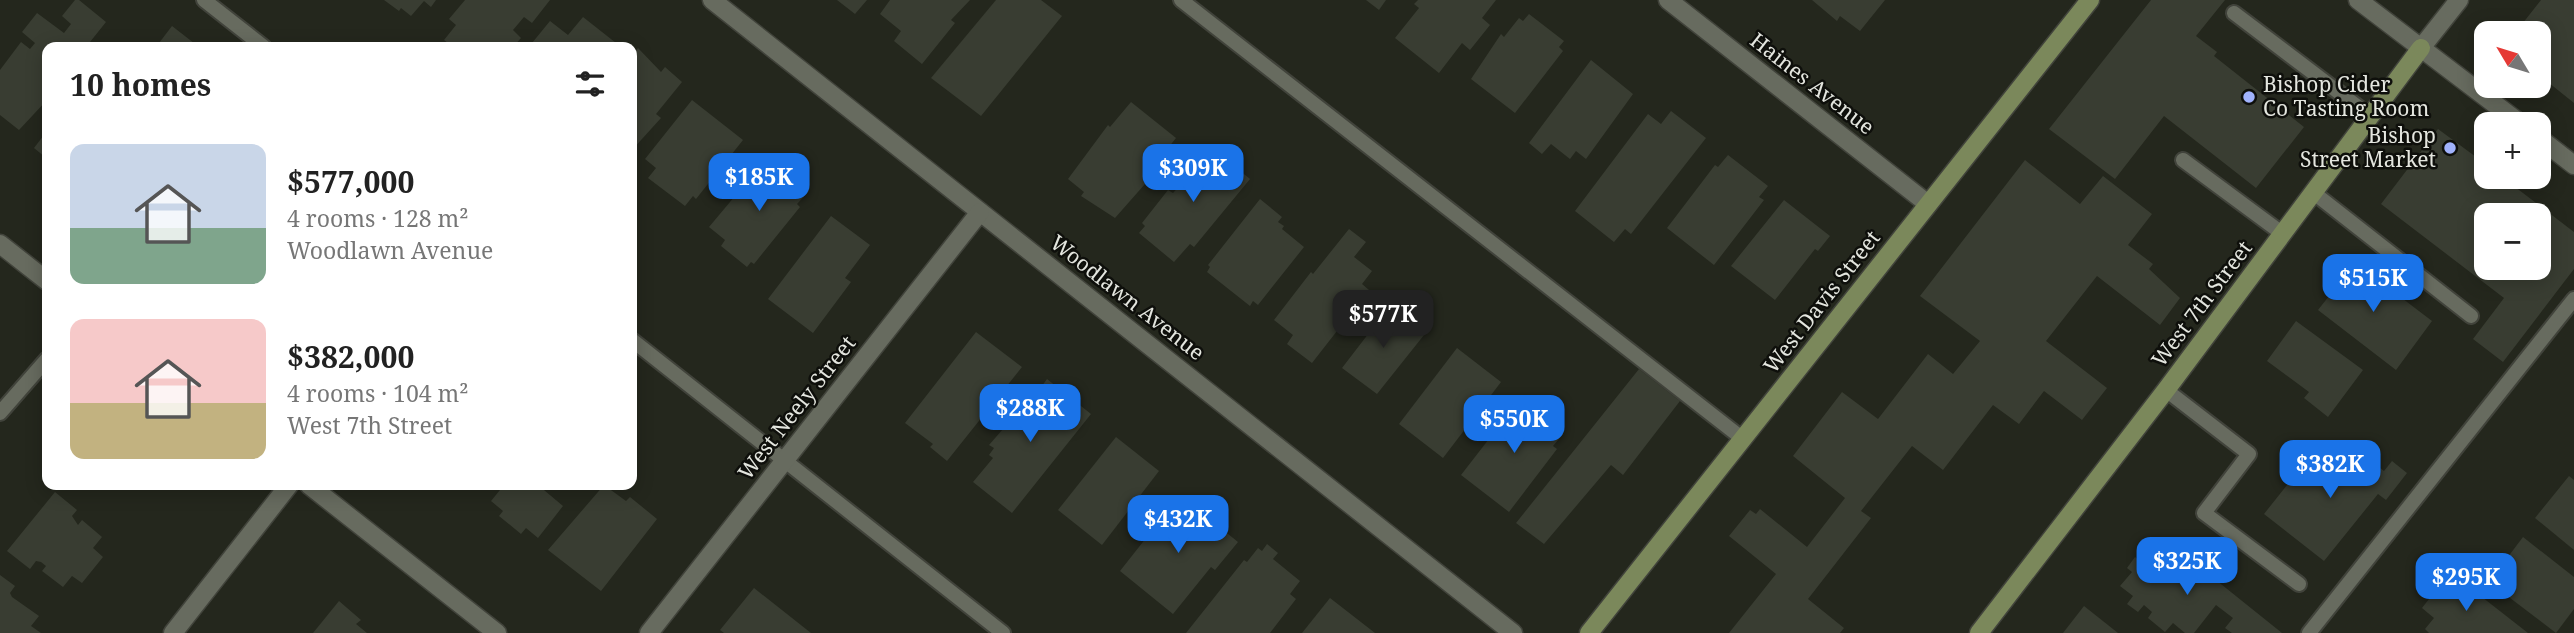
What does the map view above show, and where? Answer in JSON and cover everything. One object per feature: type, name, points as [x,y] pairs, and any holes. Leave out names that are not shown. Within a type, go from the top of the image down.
[{"type":"main road","name":"West Davis Street","points":[[1594,631],[2090,0]]},
{"type":"main road","name":"West 7th Street","points":[[1979,633],[2166,390],[2421,48]]},
{"type":"street","name":"Woodlawn Avenue","points":[[712,0],[1513,633]]},
{"type":"street","name":"Haines Avenue","points":[[1668,0],[1928,204]]},
{"type":"street","points":[[2358,0],[2505,112]]},
{"type":"street","name":"West 7th Street","points":[[2421,48],[2459,0]]},
{"type":"street","points":[[2551,147],[2574,164]]},
{"type":"street","name":"West Neely Street","points":[[649,633],[980,212]]},
{"type":"street","points":[[0,244],[42,277]]},
{"type":"street","points":[[173,633],[285,490]]},
{"type":"street","points":[[315,490],[497,633]]},
{"type":"lane","points":[[204,0],[258,42]]},
{"type":"lane","points":[[1181,0],[1743,439]]},
{"type":"lane","points":[[2234,13],[2370,117]]},
{"type":"lane","points":[[2183,160],[2283,234]]},
{"type":"lane","points":[[2314,193],[2471,316]]},
{"type":"lane","points":[[2309,633],[2574,299]]},
{"type":"lane","points":[[637,344],[1003,633]]},
{"type":"lane","points":[[0,413],[42,365]]},
{"type":"lane","points":[[2166,390],[2249,454],[2204,513],[2299,584]]},
{"type":"building","points":[[75,0],[79,0],[106,22],[90,42],[42,42],[42,105],[19,130],[0,115],[0,70],[21,42],[30,49],[35,43],[22,32],[37,13],[64,33],[71,24],[62,16]]},
{"type":"building","points":[[384,0],[436,0],[431,7],[424,1],[411,16]]},
{"type":"building","points":[[465,0],[550,0],[532,23],[524,17],[513,30],[521,38],[517,42],[447,42],[444,40],[456,25],[449,19]]},
{"type":"building","points":[[837,0],[867,0],[855,14]]},
{"type":"building","points":[[890,0],[970,0],[951,20],[955,23],[922,64],[894,41],[901,31],[880,14]]},
{"type":"building","points":[[996,0],[1041,0],[1062,16],[981,116],[931,78]]},
{"type":"building","points":[[1366,0],[1386,0],[1379,10]]},
{"type":"building","points":[[1418,0],[1496,0],[1482,18],[1490,25],[1470,50],[1462,43],[1439,73],[1395,38],[1419,8],[1414,4]]},
{"type":"building","points":[[1812,0],[1885,0],[1860,31],[1840,16],[1837,21]]},
{"type":"building","points":[[2151,0],[2225,0],[2196,36],[2217,52],[2214,56],[2304,127],[2256,188],[2164,116],[2115,179],[2049,129]]},
{"type":"building","points":[[2541,0],[2574,0],[2574,103],[2552,85],[2552,21],[2524,21]]},
{"type":"building","points":[[1529,14],[1564,41],[1559,47],[1563,51],[1515,113],[1471,79],[1501,34],[1504,37],[1519,18],[1523,21]]},
{"type":"building","points":[[583,17],[615,42],[533,42],[550,21],[568,35]]},
{"type":"building","points":[[172,26],[193,42],[160,42]]},
{"type":"building","points":[[637,49],[661,72],[665,67],[682,82],[656,114],[661,118],[637,144]]},
{"type":"building","points":[[1591,60],[1633,94],[1586,159],[1576,151],[1570,159],[1551,144],[1542,154],[1529,143]]},
{"type":"building","points":[[692,100],[743,140],[696,199],[693,196],[685,206],[648,178],[656,168],[645,159]]},
{"type":"building","points":[[1131,102],[1176,138],[1148,173],[1152,176],[1115,218],[1081,196],[1084,192],[1068,179],[1108,125],[1110,127]]},
{"type":"building","points":[[1671,111],[1706,138],[1631,234],[1625,229],[1614,242],[1575,211],[1648,114],[1661,124]]},
{"type":"building","points":[[2438,129],[2474,155],[2474,189],[2518,189],[2536,203],[2474,203],[2474,275],[2381,204]]},
{"type":"building","points":[[42,138],[42,155],[34,148]]},
{"type":"building","points":[[1211,147],[1250,179],[1194,247],[1190,244],[1174,262],[1139,233],[1145,226],[1142,223],[1168,190],[1173,193],[1184,181],[1178,177],[1196,155],[1202,159]]},
{"type":"building","points":[[1728,155],[1768,186],[1759,197],[1764,200],[1714,265],[1667,228],[1715,165],[1718,167]]},
{"type":"building","points":[[767,158],[809,191],[797,204],[800,207],[754,264],[751,262],[747,267],[721,246],[725,240],[709,227]]},
{"type":"building","points":[[2025,160],[2080,204],[2103,176],[2152,214],[2128,245],[2153,264],[2149,269],[2180,298],[2160,325],[2097,276],[2046,341],[2107,388],[2082,420],[2044,391],[2019,424],[1993,405],[1943,470],[1912,446],[1861,511],[1871,518],[1808,599],[1844,628],[1840,633],[1729,633],[1776,574],[1729,536],[1750,510],[1756,514],[1760,509],[1807,547],[1845,498],[1793,456],[1842,392],[1878,419],[1928,354],[1953,374],[1980,341],[1920,296]]},
{"type":"building","points":[[1260,199],[1282,217],[1278,222],[1284,226],[1282,229],[1304,247],[1258,305],[1253,301],[1250,306],[1207,272],[1210,267],[1208,265]]},
{"type":"building","points":[[1784,200],[1830,236],[1818,251],[1815,249],[1775,300],[1731,266]]},
{"type":"building","points":[[2551,214],[2574,232],[2574,269],[2503,362],[2473,339],[2504,298],[2480,280],[2551,280]]},
{"type":"building","points":[[831,216],[870,245],[845,278],[851,282],[813,333],[768,299]]},
{"type":"building","points":[[1349,229],[1366,242],[1354,257],[1372,271],[1362,284],[1369,290],[1312,363],[1287,344],[1293,335],[1274,320]]},
{"type":"building","points":[[2348,257],[2432,321],[2396,370],[2318,310],[2333,291],[2326,285]]},
{"type":"building","points":[[1381,302],[1424,335],[1377,394],[1342,368],[1382,316],[1375,310]]},
{"type":"building","points":[[2296,321],[2363,370],[2328,417],[2304,398],[2309,392],[2267,361]]},
{"type":"building","points":[[976,332],[1022,367],[947,461],[930,447],[933,444],[905,423]]},
{"type":"building","points":[[1457,348],[1501,382],[1443,458],[1399,424]]},
{"type":"building","points":[[1639,369],[1680,401],[1623,475],[1611,465],[1544,544],[1516,523]]},
{"type":"building","points":[[1047,379],[1091,414],[1012,513],[973,482],[993,458],[989,455],[994,448],[989,445],[1003,429],[999,426],[1014,406],[1017,408],[1032,391],[1036,394]]},
{"type":"building","points":[[1523,395],[1547,414],[1543,419],[1563,434],[1553,446],[1557,449],[1509,512],[1461,475]]},
{"type":"building","points":[[1116,437],[1159,471],[1102,545],[1058,510]]},
{"type":"building","points":[[2317,447],[2354,476],[2369,459],[2384,471],[2392,461],[2407,473],[2386,500],[2378,494],[2324,561],[2264,514]]},
{"type":"building","points":[[2569,476],[2574,480],[2574,550],[2535,518]]},
{"type":"building","points":[[500,490],[544,490],[563,506],[538,538],[526,528],[521,534],[499,516],[503,511],[491,501]]},
{"type":"building","points":[[600,490],[611,490],[626,501],[630,497],[657,519],[601,591],[548,550]]},
{"type":"building","points":[[55,492],[77,510],[72,516],[78,525],[82,520],[102,537],[93,548],[103,557],[82,583],[72,576],[63,587],[42,571],[46,566],[41,562],[36,561],[30,569],[7,551]]},
{"type":"building","points":[[1180,495],[1238,542],[1215,570],[1211,567],[1173,614],[1120,571]]},
{"type":"building","points":[[2523,537],[2574,577],[2574,609],[2556,633],[2489,582]]},
{"type":"building","points":[[1267,544],[1278,553],[1273,559],[1300,581],[1290,594],[1296,599],[1270,633],[1186,633],[1244,560],[1247,562],[1258,548],[1262,551]]},
{"type":"building","points":[[2151,549],[2180,573],[2191,560],[2282,633],[2232,633],[2225,628],[2233,618],[2216,605],[2194,633],[2185,633],[2173,623],[2165,632],[2148,618],[2152,612],[2144,605],[2138,612],[2127,604],[2133,596],[2120,586],[2132,572],[2127,568],[2135,557],[2141,562]]},
{"type":"building","points":[[0,575],[15,586],[10,593],[12,597],[39,616],[31,626],[41,633],[0,633]]},
{"type":"building","points":[[2443,581],[2456,592],[2464,583],[2528,633],[2429,633],[2425,629],[2434,618],[2422,608]]},
{"type":"building","points":[[754,588],[811,633],[724,633],[720,630]]},
{"type":"building","points":[[1330,598],[1375,633],[1302,633]]},
{"type":"building","points":[[339,601],[361,620],[356,624],[367,633],[313,633]]},
{"type":"building","points":[[2084,606],[2118,633],[2063,633]]},
{"type":"place","name":"Bishop Cider Co Tasting Room","points":[[2249,97]]},
{"type":"place","name":"Bishop Street Market","points":[[2450,148]]}]
